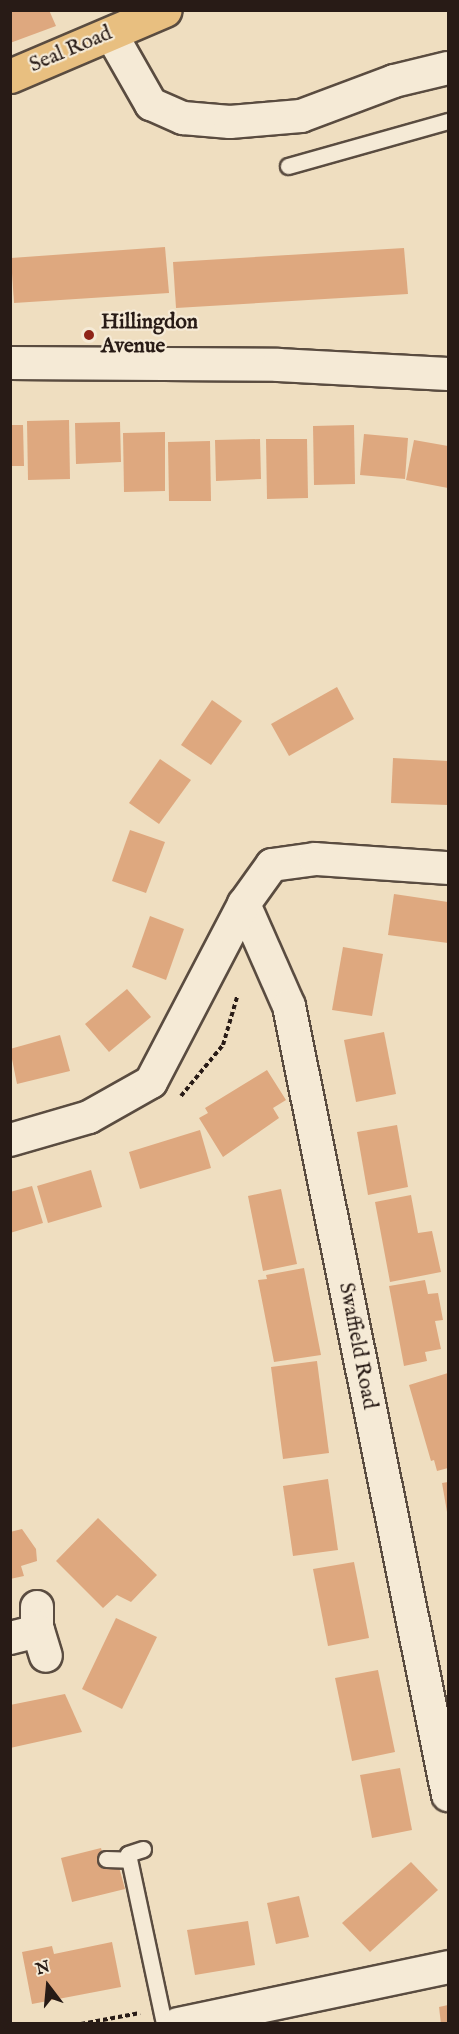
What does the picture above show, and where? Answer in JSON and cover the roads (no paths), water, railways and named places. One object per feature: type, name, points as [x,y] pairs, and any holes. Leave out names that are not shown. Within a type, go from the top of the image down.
[{"type":"highway","name":"Seal Road","points":[[10,76],[165,10]]},
{"type":"street","points":[[111,34],[151,104],[183,118],[230,122],[301,116],[394,81],[448,68]]},
{"type":"street","points":[[10,363],[279,365],[448,374]]},
{"type":"street","points":[[10,1140],[89,1117],[150,1082],[244,904],[272,865],[315,860],[448,868]]},
{"type":"street","name":"Swaffield Road","points":[[244,904],[289,1006],[448,1795]]},
{"type":"street","points":[[168,2019],[448,1967]]},
{"type":"lane","points":[[288,165],[448,121]]},
{"type":"lane","points":[[142,1849],[130,1852],[129,1860],[168,2019]]},
{"type":"lane","points":[[106,1859],[129,1860]]},
{"type":"place","name":"Hillingdon Avenue","points":[[89,335]]}]
